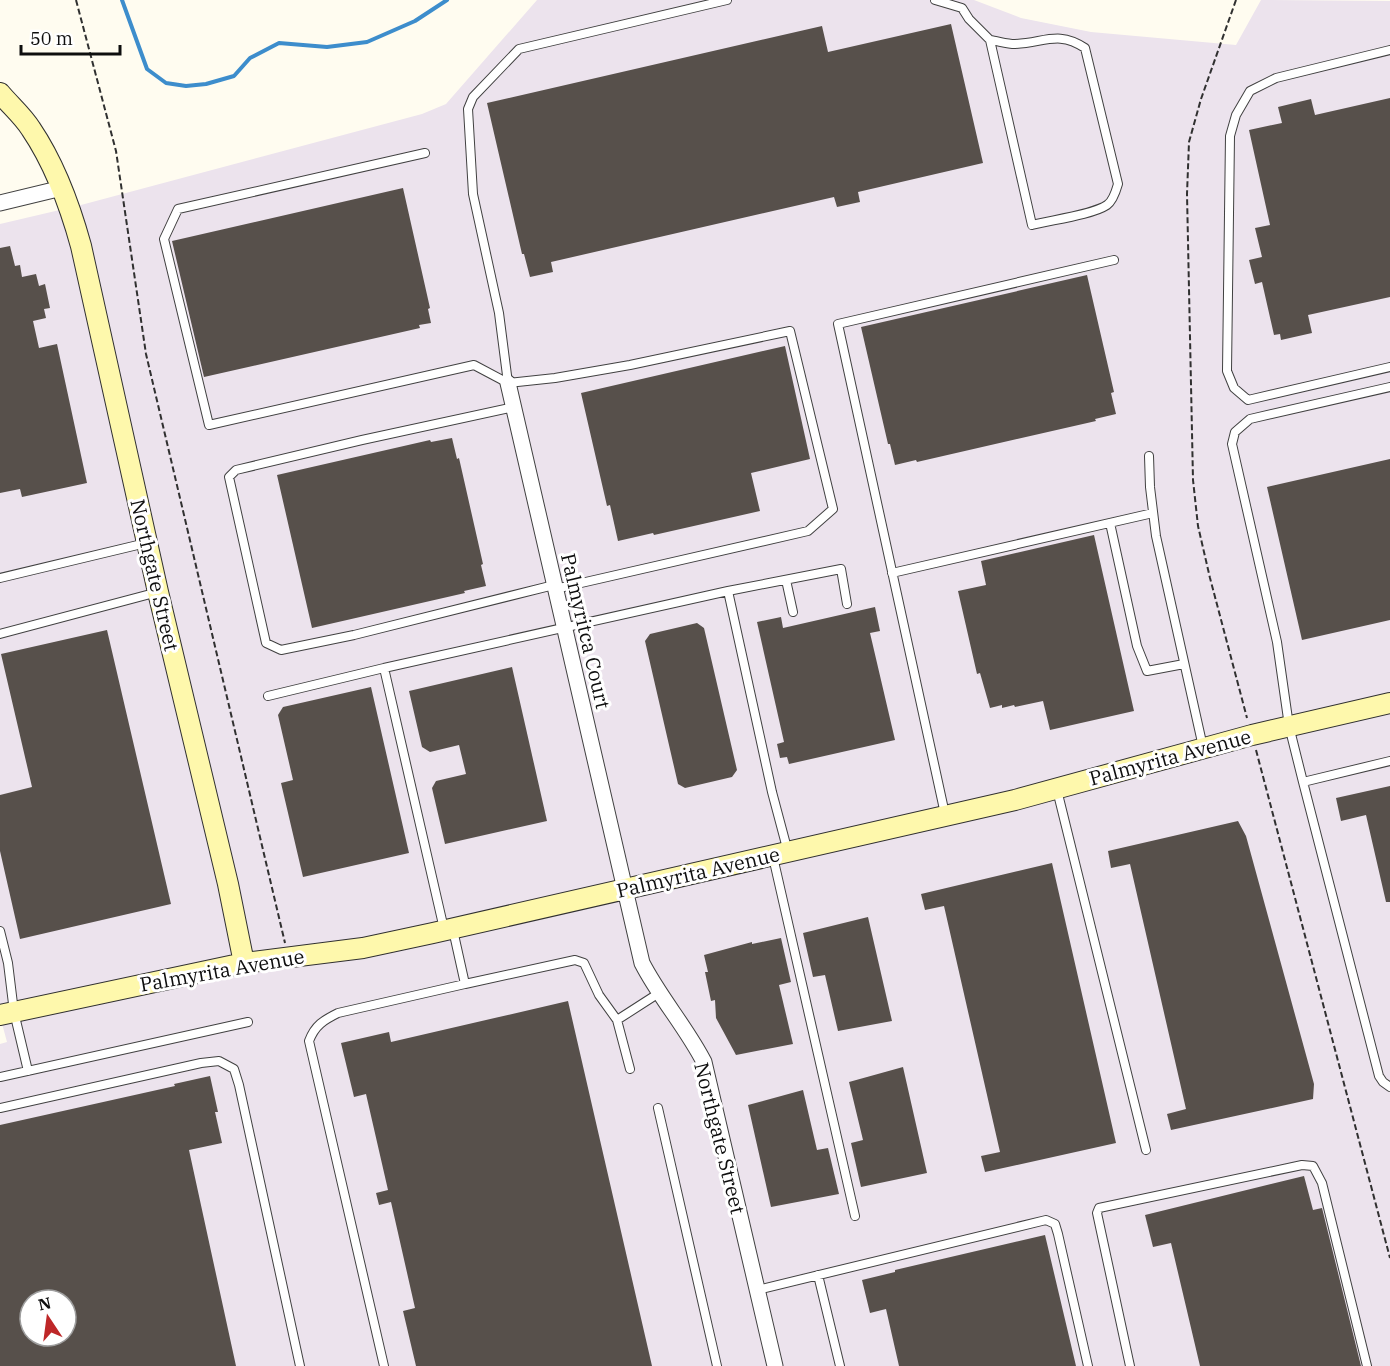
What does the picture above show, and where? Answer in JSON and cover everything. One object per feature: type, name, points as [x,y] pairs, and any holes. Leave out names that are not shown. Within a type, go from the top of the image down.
[{"type":"street","name":"Northgate Street","points":[[0,93],[31,129],[62,189],[81,246],[158,592],[228,884],[244,963]]},
{"type":"street","points":[[0,203],[62,189]]},
{"type":"street","name":"Palmyritca Court","points":[[508,383],[624,889]]},
{"type":"street","name":"Palmyrita Avenue","points":[[7,1013],[244,963],[363,948],[448,929],[945,816],[1252,735],[1390,703]]},
{"type":"street","name":"Northgate Street","points":[[624,889],[642,963],[659,993],[693,1040],[704,1062],[775,1366]]},
{"type":"lane","points":[[508,383],[499,313],[473,194],[468,125],[468,109],[473,97],[519,49],[727,0]]},
{"type":"lane","points":[[935,0],[962,8],[969,19],[990,40],[1032,225],[1086,213],[1107,205],[1116,192],[1118,184],[1085,48],[1071,39],[1049,39],[1013,44],[990,40]]},
{"type":"lane","points":[[1390,50],[1276,78],[1250,91],[1236,115],[1230,136],[1227,371],[1234,388],[1248,400],[1390,367]]},
{"type":"lane","points":[[425,153],[178,209],[164,239],[209,425],[474,365],[508,383],[555,378],[630,365],[790,331],[833,509],[808,531],[555,587],[354,635],[281,650],[266,643],[230,477],[236,470],[514,407]]},
{"type":"lane","points":[[945,816],[838,324],[1114,260]]},
{"type":"lane","points":[[1390,387],[1250,419],[1235,432],[1232,444],[1276,642],[1289,726],[1379,1076],[1390,1087]]},
{"type":"lane","points":[[1149,456],[1153,513],[1163,571],[1203,748]]},
{"type":"lane","points":[[892,573],[1153,513]]},
{"type":"lane","points":[[1110,523],[1137,646],[1147,671],[1184,664]]},
{"type":"lane","points":[[0,578],[147,542]]},
{"type":"lane","points":[[268,696],[564,627],[840,569],[847,604]]},
{"type":"lane","points":[[786,580],[793,612]]},
{"type":"lane","points":[[728,591],[772,792],[780,854],[855,1216]]},
{"type":"lane","points":[[0,634],[158,592]]},
{"type":"lane","points":[[384,668],[448,929],[465,984]]},
{"type":"lane","points":[[1303,782],[1390,761]]},
{"type":"lane","points":[[1057,788],[1146,1150]]},
{"type":"lane","points":[[0,931],[8,963],[7,1013],[28,1071]]},
{"type":"lane","points":[[384,1366],[309,1041],[313,1030],[320,1023],[338,1013],[575,960],[584,963],[599,995],[617,1020],[630,1069]]},
{"type":"lane","points":[[617,1020],[659,993]]},
{"type":"lane","points":[[0,1077],[248,1022]]},
{"type":"lane","points":[[0,1108],[201,1063],[219,1061],[234,1069],[300,1366]]},
{"type":"lane","points":[[658,1107],[717,1366]]},
{"type":"lane","points":[[1130,1366],[1097,1213],[1099,1208],[1302,1166],[1313,1166],[1322,1183],[1367,1366]]},
{"type":"lane","points":[[757,1290],[1046,1220],[1054,1224],[1058,1234],[1088,1366]]},
{"type":"lane","points":[[818,1275],[840,1366]]},
{"type":"path","points":[[76,0],[116,151],[146,354],[289,957]]},
{"type":"path","points":[[1236,0],[1201,99],[1189,142],[1187,194],[1193,480],[1198,526],[1390,1258]]},
{"type":"shaded area","points":[[537,0],[974,0],[1021,18],[1091,32],[1236,45],[1261,0],[1390,1],[1390,1366],[0,1366],[0,1044],[7,1042],[0,1016],[0,224],[81,205],[422,114],[446,104]]},
{"type":"building","points":[[951,24],[983,163],[858,192],[860,202],[837,207],[834,197],[551,262],[553,272],[530,277],[524,254],[522,254],[487,103],[822,26],[828,52]]},
{"type":"building","points":[[1390,98],[1390,297],[1308,315],[1312,333],[1281,340],[1280,334],[1274,335],[1262,282],[1255,284],[1249,260],[1262,257],[1255,228],[1270,225],[1249,130],[1282,123],[1278,107],[1311,99],[1315,115]]},
{"type":"building","points":[[403,188],[430,308],[428,309],[431,323],[419,325],[420,328],[204,377],[172,241]]},
{"type":"building","points":[[10,246],[15,266],[20,265],[22,277],[36,274],[39,286],[45,284],[50,308],[44,309],[46,318],[33,321],[39,348],[57,344],[87,483],[22,497],[20,489],[0,493],[0,248]]},
{"type":"building","points":[[1087,275],[1114,392],[1111,393],[1116,414],[1095,419],[1096,421],[895,465],[861,327]]},
{"type":"building","points":[[785,346],[810,459],[751,473],[760,511],[618,541],[610,505],[607,506],[581,393]]},
{"type":"building","points":[[452,438],[457,459],[459,458],[486,586],[464,591],[465,593],[312,628],[277,475],[430,440],[431,442]]},
{"type":"building","points":[[1390,459],[1390,620],[1302,640],[1267,487]]},
{"type":"building","points":[[1094,535],[1134,711],[1050,730],[1043,701],[1015,707],[1014,705],[1002,708],[1002,705],[990,708],[980,673],[977,674],[958,591],[986,585],[981,561]]},
{"type":"building","points":[[875,607],[880,631],[870,633],[895,740],[789,764],[787,757],[780,758],[777,744],[784,742],[757,622],[781,617],[783,628]]},
{"type":"building","points":[[697,623],[704,628],[737,770],[732,777],[685,788],[678,784],[645,641],[650,634]]},
{"type":"building","points":[[107,630],[171,904],[20,939],[0,851],[0,795],[32,787],[1,654]]},
{"type":"building","points":[[512,667],[547,821],[445,844],[432,788],[436,781],[466,774],[459,745],[430,752],[422,747],[409,691]]},
{"type":"building","points":[[371,687],[409,853],[303,877],[281,783],[293,780],[278,715],[283,707]]},
{"type":"building","points":[[1390,786],[1390,902],[1386,902],[1366,815],[1341,821],[1336,798]]},
{"type":"building","points":[[1238,821],[1246,836],[1314,1084],[1313,1099],[1171,1130],[1167,1114],[1186,1109],[1130,864],[1111,868],[1108,851]]},
{"type":"building","points":[[1052,863],[1116,1143],[985,1172],[981,1156],[1000,1152],[944,906],[925,910],[921,894]]},
{"type":"building","points":[[868,917],[892,1021],[838,1031],[825,975],[813,977],[803,933]]},
{"type":"building","points":[[781,938],[791,982],[779,985],[793,1044],[736,1055],[716,1018],[715,1000],[711,1001],[704,955],[752,942],[752,944]]},
{"type":"building","points":[[568,1001],[652,1366],[416,1366],[403,1311],[415,1308],[391,1202],[379,1205],[376,1193],[388,1190],[366,1094],[354,1097],[341,1043],[389,1032],[391,1042]]},
{"type":"building","points":[[903,1067],[927,1173],[861,1187],[851,1143],[863,1140],[849,1082]]},
{"type":"building","points":[[210,1076],[218,1112],[215,1112],[222,1143],[189,1150],[236,1366],[0,1366],[0,1125],[175,1086],[174,1084]]},
{"type":"building","points":[[803,1090],[817,1150],[828,1148],[839,1194],[771,1207],[748,1105]]},
{"type":"building","points":[[1304,1176],[1313,1210],[1322,1208],[1361,1366],[1200,1366],[1171,1243],[1153,1247],[1145,1215]]},
{"type":"building","points":[[1045,1235],[1076,1366],[899,1366],[886,1309],[870,1313],[862,1280],[895,1272],[895,1270]]},
{"type":"waterway","points":[[122,0],[147,69],[166,83],[186,86],[206,84],[234,76],[250,58],[279,43],[327,47],[367,42],[415,21],[447,0]]}]
